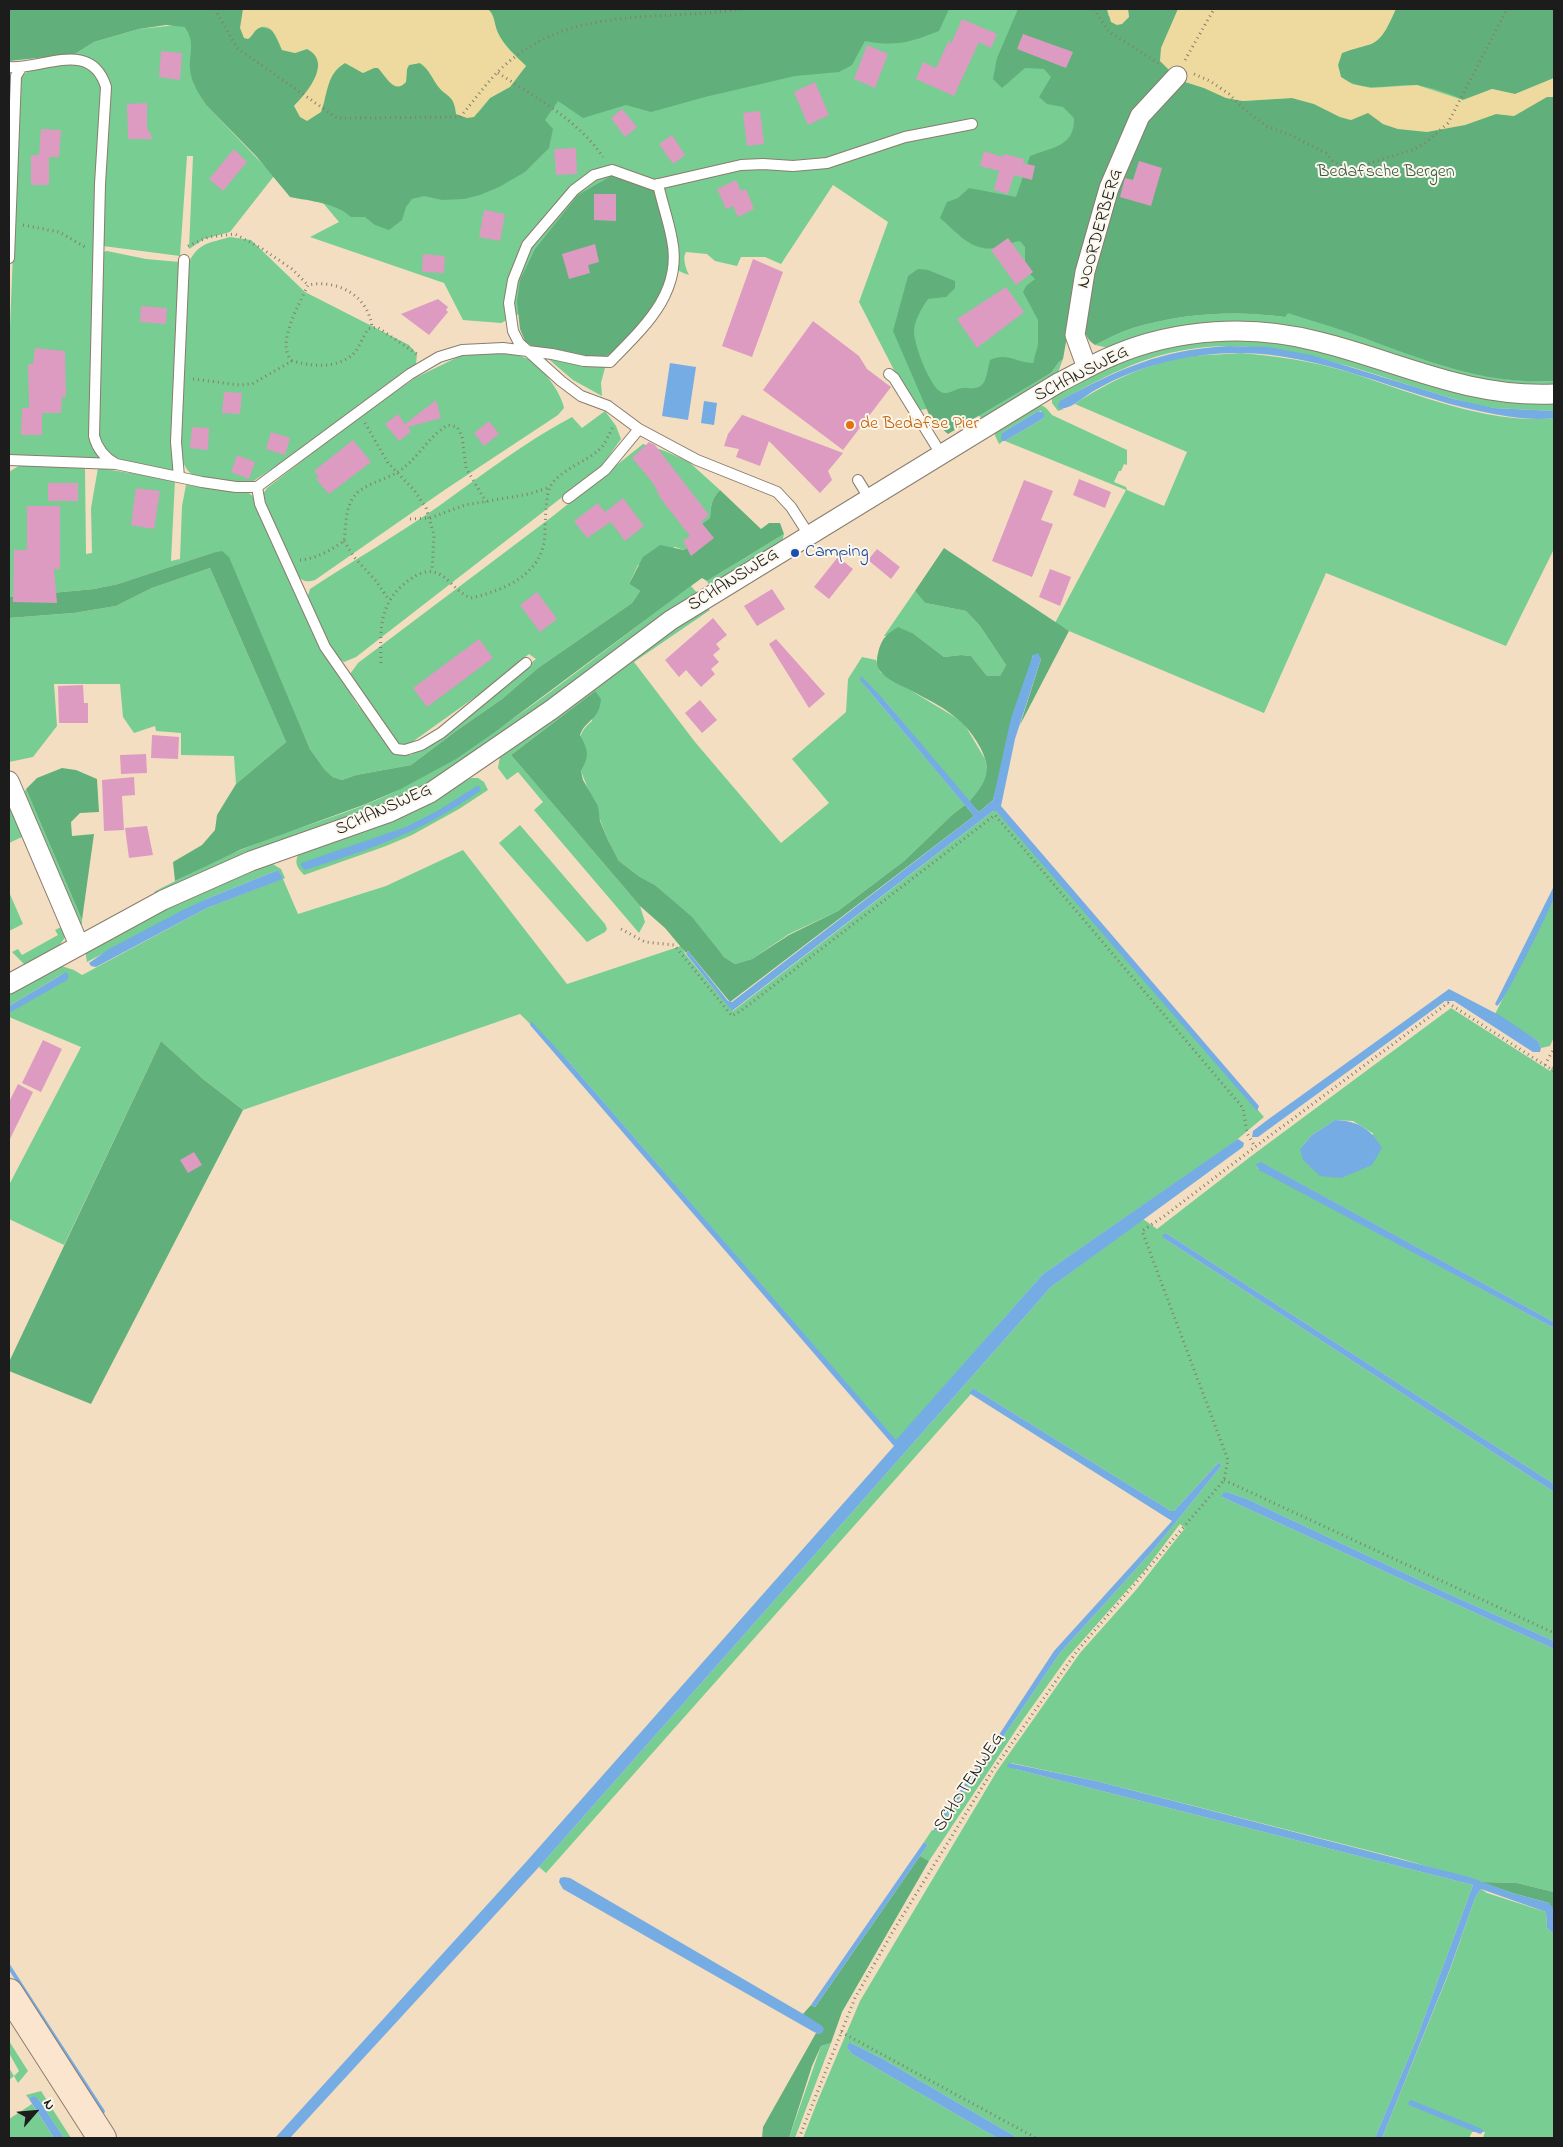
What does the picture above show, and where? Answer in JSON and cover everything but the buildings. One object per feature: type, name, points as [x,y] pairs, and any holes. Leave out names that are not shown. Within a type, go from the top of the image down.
[{"type":"street","name":"NOORDERBERG","points":[[1087,368],[1075,335],[1085,272],[1109,188],[1140,116],[1176,76]]},
{"type":"street","name":"SCHANSWEG","points":[[9,984],[163,900],[242,865],[372,819],[430,793],[551,710],[672,620],[809,534],[1058,383],[1112,355],[1184,334],[1246,330],[1319,341],[1467,387],[1510,393],[1554,394]]},
{"type":"street","points":[[9,781],[79,945]]},
{"type":"street","points":[[9,1993],[102,2138]]},
{"type":"lane","points":[[9,67],[21,68],[37,62],[74,59],[87,61],[102,76],[106,96],[98,248],[94,436],[100,449],[116,464]]},
{"type":"lane","points":[[9,258],[16,76],[21,68]]},
{"type":"lane","points":[[809,534],[792,507],[777,492],[697,460],[639,429],[608,406],[581,396],[561,381],[519,343],[513,330],[509,303],[513,280],[527,245],[574,190],[594,175],[612,170],[643,182],[658,184],[741,165],[793,166],[827,162],[905,137],[972,124]]},
{"type":"lane","points":[[9,460],[116,464],[236,487],[257,487],[410,374],[434,360],[462,350],[503,348],[552,354],[584,361],[610,362],[647,324],[666,296],[673,276],[673,242],[658,184]]},
{"type":"lane","points":[[180,477],[176,442],[184,260]]},
{"type":"lane","points":[[889,374],[894,378],[941,454]]},
{"type":"lane","points":[[568,498],[605,470],[639,429]]},
{"type":"lane","points":[[858,480],[869,498]]},
{"type":"lane","points":[[257,487],[260,504],[325,647],[396,748],[405,750],[421,746],[441,733],[526,663]]},
{"type":"path","points":[[215,9],[237,48],[336,118],[460,117],[504,65],[531,46],[573,28],[616,18],[741,9]]},
{"type":"path","points":[[1094,9],[1108,31],[1176,76],[1195,74],[1210,81],[1229,94],[1257,121],[1326,153],[1333,161],[1347,170],[1412,150],[1424,144],[1448,123],[1507,9]]},
{"type":"path","points":[[1176,76],[1214,9]]},
{"type":"path","points":[[498,73],[549,106],[592,140],[612,170]]},
{"type":"path","points":[[10,224],[33,226],[58,232],[85,247],[98,248]]},
{"type":"path","points":[[184,260],[189,244],[208,237],[235,234],[261,248],[292,270],[308,285]]},
{"type":"path","points":[[308,285],[320,283],[335,284],[352,293],[363,305],[372,320],[372,328]]},
{"type":"path","points":[[308,285],[285,342],[287,356],[292,361],[308,365],[330,365],[351,356],[368,329],[376,327],[419,355],[434,360]]},
{"type":"path","points":[[178,376],[239,386],[252,384],[292,361]]},
{"type":"path","points":[[359,411],[377,446],[388,462],[414,490],[426,508],[434,535],[432,571]]},
{"type":"path","points":[[410,519],[430,518],[465,505],[529,494],[550,487],[569,469],[600,450],[620,414]]},
{"type":"path","points":[[389,600],[376,581],[354,558],[344,541],[347,515],[355,496],[398,472],[422,449],[435,432],[448,425],[457,427],[462,436],[466,468],[486,502]]},
{"type":"path","points":[[381,663],[380,632],[383,614],[389,600],[401,585],[416,575],[432,571],[444,577],[461,594],[471,598],[511,586],[527,575],[537,560],[545,542],[545,519],[550,487]]},
{"type":"path","points":[[286,560],[305,560],[331,550],[344,541]]},
{"type":"path","points":[[621,929],[644,942],[674,945],[732,1016],[995,815],[1243,1108],[1247,1133],[1254,1146]]},
{"type":"path","points":[[1554,1071],[1448,1004],[1254,1146],[1164,1217],[1142,1231],[1228,1460],[1224,1480],[1554,1633]]},
{"type":"path","points":[[1545,1065],[1554,1048]]},
{"type":"path","name":"SCHOTENWEG","points":[[800,2138],[855,1998],[892,1933],[992,1773],[1076,1651],[1224,1480]]},
{"type":"path","points":[[841,2032],[1036,2138]]},
{"type":"green space","name":"Bedafsche Bergen","points":[[9,9],[1554,9],[1554,368],[1361,337],[1456,368],[1504,379],[1554,381],[1554,387],[1471,380],[1285,326],[1109,348],[1095,345],[1133,328],[1190,316],[1228,313],[1285,317],[1227,298],[1062,336],[1035,359],[1033,363],[983,399],[915,411],[859,302],[888,222],[833,185],[781,264],[765,257],[741,257],[737,266],[715,261],[707,254],[686,252],[684,260],[689,275],[673,267],[648,249],[501,323],[463,320],[444,283],[310,237],[339,222],[245,110],[193,83],[206,105],[274,176],[230,232],[204,239],[189,249],[193,156],[187,156],[180,256],[103,246],[104,185],[111,93],[110,84],[104,72],[96,63],[75,54],[94,42],[139,29],[177,25],[184,27],[189,33],[198,19]]},
{"type":"green space","points":[[9,9],[243,9],[242,18],[256,29],[261,27],[272,30],[282,50],[295,53],[307,49],[318,62],[318,69],[311,86],[294,106],[324,104],[332,76],[345,63],[363,73],[378,68],[389,81],[406,82],[409,65],[419,63],[451,98],[455,106],[478,113],[490,98],[510,86],[526,66],[503,42],[492,13],[487,9],[949,9],[939,31],[903,42],[886,44],[865,41],[852,65],[839,72],[795,76],[651,112],[626,105],[583,118],[558,101],[545,120],[553,129],[549,148],[525,172],[499,187],[464,199],[442,200],[424,196],[412,199],[406,207],[402,220],[389,230],[375,225],[365,217],[351,217],[345,212],[330,206],[290,197],[256,156],[206,105],[201,97],[191,74],[191,42],[188,32],[184,27],[166,25],[139,29],[94,42],[75,54],[9,61]]},
{"type":"green space","points":[[1018,9],[1107,9],[1108,16],[1129,17],[1128,9],[1178,9],[1161,48],[1173,73],[1138,112],[1075,292],[1063,359],[1051,373],[948,434],[931,419],[893,331],[908,276],[918,269],[928,270],[955,281],[955,288],[946,297],[928,299],[917,318],[914,330],[916,344],[927,374],[941,392],[946,393],[961,388],[975,388],[982,385],[990,360],[996,358],[1007,357],[1033,363],[1038,345],[1038,320],[1023,292],[1026,286],[1035,279],[1025,269],[1025,247],[1020,241],[997,248],[988,249],[980,247],[960,236],[940,218],[947,202],[958,198],[969,188],[1016,197],[1030,156],[1054,148],[1071,135],[1074,118],[1063,107],[1047,104],[1039,97],[1051,77],[1044,69],[1025,68],[1002,88],[993,79],[997,58]]},
{"type":"green space","points":[[1396,9],[1554,9],[1554,78],[1515,94],[1492,89],[1463,100],[1453,95],[1415,85],[1368,87],[1350,82],[1341,77],[1338,65],[1342,53],[1378,40]]},
{"type":"green space","points":[[72,63],[84,66],[93,72],[99,81],[102,93],[94,447],[101,460],[9,455],[9,353],[20,79],[30,70],[37,67]]},
{"type":"green space","points":[[1179,80],[1226,98],[1243,101],[1292,98],[1314,104],[1340,117],[1351,120],[1368,112],[1383,124],[1398,129],[1465,125],[1496,114],[1514,116],[1547,96],[1554,97],[1554,381],[1507,380],[1461,371],[1288,313],[1285,317],[1228,313],[1190,316],[1133,328],[1095,345],[1092,343],[1086,334],[1084,319],[1105,224],[1145,117]]},
{"type":"green space","points":[[611,176],[653,189],[669,234],[671,270],[667,289],[658,305],[639,329],[621,346],[602,359],[533,347],[525,341],[520,329],[517,302],[520,280],[535,249],[578,195]]},
{"type":"green space","points":[[230,237],[251,240],[305,292],[409,345],[417,354],[416,364],[300,450],[252,482],[240,484],[194,476],[185,466],[179,444],[189,262],[201,247]]},
{"type":"green space","points":[[107,251],[146,259],[180,262],[173,472],[114,459],[105,450],[97,433],[102,252]]},
{"type":"green space","points":[[1234,338],[1287,343],[1554,401],[1554,411],[1494,408],[1478,405],[1307,355],[1265,348],[1222,346],[1178,351],[1132,365],[1061,400],[1061,409],[1064,409],[1058,411],[1052,403],[1052,396],[1074,384],[1139,356],[1185,344]]},
{"type":"green space","points":[[501,352],[528,359],[545,374],[560,395],[564,408],[558,415],[446,489],[315,580],[304,581],[300,578],[296,574],[264,503],[263,494],[267,488],[354,421],[415,378],[460,356]]},
{"type":"green space","points":[[1240,353],[1294,360],[1335,368],[1476,412],[1528,419],[1554,418],[1554,549],[1506,646],[1326,573],[1264,713],[1069,631],[1055,623],[1126,490],[1005,441],[1044,418],[1041,411],[1002,433],[1002,442],[999,444],[993,431],[1037,405],[1042,406],[1052,415],[1127,450],[1127,465],[1124,464],[1114,482],[1126,487],[1127,490],[1164,506],[1187,452],[1075,404],[1112,382],[1153,365],[1188,357]]},
{"type":"green space","points":[[545,356],[606,364],[601,383],[602,396],[573,380]]},
{"type":"green space","points":[[1063,359],[1057,375],[984,420],[978,415],[1051,373]]},
{"type":"green space","points":[[605,411],[616,426],[621,439],[601,467],[356,657],[344,662],[334,655],[307,599],[310,589],[423,517],[537,437],[572,417],[582,428]]},
{"type":"green space","points":[[643,444],[689,462],[720,490],[713,500],[710,518],[695,529],[691,545],[684,550],[675,547],[638,565],[629,584],[640,591],[632,603],[538,668],[502,699],[411,765],[356,775],[342,780],[333,777],[325,770],[310,749],[246,599],[212,553],[118,584],[94,589],[9,597],[9,472],[20,465],[85,468],[86,554],[92,553],[91,508],[98,468],[175,480],[171,561],[180,559],[182,506],[186,485],[246,491],[254,497],[335,670],[356,703],[398,754],[411,755],[438,737],[536,659],[529,654],[478,695],[408,745],[397,744],[356,689],[350,674],[358,663],[553,516]]},
{"type":"green space","points":[[720,490],[761,529],[769,523],[780,523],[784,534],[707,581],[702,578],[456,759],[401,789],[366,804],[242,849],[175,881],[173,862],[202,845],[215,830],[217,815],[236,784],[286,742],[210,568],[152,588],[116,606],[74,613],[9,618],[9,597],[94,589],[118,584],[222,551],[229,557],[310,749],[325,770],[333,777],[342,780],[356,775],[411,765],[502,699],[538,668],[632,603],[640,591],[629,584],[643,557],[660,545],[684,550],[691,545],[695,529],[710,518],[713,500]]},
{"type":"green space","points":[[784,534],[782,542],[710,587],[707,581]]},
{"type":"green space","points":[[944,548],[1069,631],[1020,725],[1041,659],[1033,655],[993,800],[979,812],[969,802],[980,788],[987,770],[984,756],[973,736],[948,711],[885,676],[878,668],[877,663],[882,641],[898,627],[914,634],[944,657],[971,656],[987,676],[1000,676],[1006,665],[980,626],[966,611],[925,603],[915,591]]},
{"type":"green space","points":[[210,568],[286,742],[236,784],[234,756],[181,755],[181,733],[156,731],[155,726],[134,733],[123,717],[120,684],[54,684],[57,726],[33,757],[9,762],[9,618],[74,613],[116,606],[152,588]]},
{"type":"green space","points":[[691,586],[698,594],[467,762],[404,797],[159,895],[154,892],[243,849],[343,813],[402,788],[478,743],[514,718]]},
{"type":"green space","points":[[915,591],[925,603],[966,611],[980,626],[1006,665],[1000,676],[987,676],[971,656],[944,657],[914,634],[884,636]]},
{"type":"green space","points":[[705,607],[710,610],[634,662],[695,742],[781,843],[829,803],[792,759],[846,712],[848,679],[862,657],[876,660],[880,672],[963,722],[985,759],[988,775],[981,788],[969,802],[886,702],[865,686],[965,805],[904,861],[838,911],[789,934],[752,959],[735,964],[724,957],[676,904],[655,885],[640,877],[619,861],[608,840],[581,771],[584,757],[580,741],[581,735],[592,721],[595,691],[511,755],[640,906],[645,922],[639,933],[534,810],[543,802],[518,772],[507,780],[498,768],[500,756],[628,660]]},
{"type":"green space","points":[[595,691],[601,699],[600,706],[598,712],[580,735],[587,753],[586,761],[581,771],[583,780],[598,806],[600,821],[608,840],[619,861],[640,877],[655,885],[692,917],[724,957],[735,964],[752,959],[789,935],[838,911],[904,861],[965,805],[974,816],[730,1002],[688,951],[686,953],[665,928],[640,906],[511,755]]},
{"type":"green space","points":[[62,768],[76,770],[97,779],[99,812],[80,813],[71,822],[72,836],[94,834],[82,920],[26,789],[37,778]]},
{"type":"green space","points":[[471,778],[478,778],[484,782],[488,790],[459,809],[412,835],[304,875],[297,866],[298,855],[382,825],[426,804]]},
{"type":"green space","points":[[26,789],[82,920],[82,925],[75,920],[22,798]]},
{"type":"green space","points":[[9,799],[24,836],[9,843]]},
{"type":"green space","points":[[993,811],[996,811],[1002,817],[1264,1117],[1233,1143],[1043,1274],[896,1441],[569,1062],[520,1014],[243,1110],[203,1079],[161,1041],[64,1245],[9,1219],[9,1185],[81,1047],[9,1017],[9,1013],[64,973],[9,1006],[9,993],[58,965],[74,970],[82,975],[207,908],[282,879],[278,870],[206,899],[87,962],[85,950],[131,926],[247,872],[271,863],[281,869],[285,878],[283,879],[298,914],[386,886],[463,850],[567,984],[681,946],[686,955],[733,1011]]},
{"type":"green space","points":[[520,825],[605,924],[607,929],[605,932],[587,942],[499,843]]},
{"type":"green space","points":[[9,892],[23,924],[9,931]]},
{"type":"green space","points":[[1554,899],[1554,1037],[1550,1046],[1541,1048],[1538,1041],[1495,1014]]},
{"type":"green space","points":[[65,925],[66,936],[59,946],[25,965],[12,952],[18,949],[22,955],[58,935],[55,930]]},
{"type":"green space","points":[[1451,1008],[1550,1071],[1554,1064],[1554,1322],[1266,1165],[1257,1168],[1554,1328],[1554,1484],[1166,1233],[1165,1239],[1554,1492],[1554,1641],[1247,1499],[1227,1492],[1222,1497],[1554,1649],[1554,1892],[1517,1883],[1481,1882],[1402,1859],[1096,1781],[1011,1763],[1015,1769],[1473,1885],[1416,2040],[1375,2138],[1018,2138],[883,2059],[851,2043],[847,2048],[852,2054],[997,2138],[803,2138],[860,2001],[997,1771],[1080,1653],[1136,1590],[1185,1528],[1180,1524],[1145,1570],[1067,1658],[1022,1721],[929,1861],[920,1856],[928,1845],[924,1842],[932,1830],[935,1831],[995,1749],[1060,1653],[1155,1548],[1222,1465],[1218,1463],[1174,1511],[1171,1511],[973,1388],[970,1392],[971,1394],[546,1873],[539,1867],[1051,1287],[1143,1219],[1157,1229],[1250,1157]],"holes":[[[1335,1120],[1353,1121],[1374,1134],[1300,1149],[1312,1135]]]},
{"type":"green space","points":[[161,1041],[203,1079],[243,1110],[91,1404],[9,1371],[9,1362]]},
{"type":"green space","points":[[920,1856],[929,1861],[842,2012],[831,2043],[821,2046],[812,2066],[789,2138],[762,2138],[763,2127],[816,2033],[819,2034],[803,2014],[811,2005],[815,2007]]},
{"type":"green space","points":[[1481,1882],[1517,1883],[1554,1892],[1554,1916],[1549,1903]]},
{"type":"green space","points":[[1481,1889],[1487,1893],[1546,1912],[1547,1928],[1554,1934],[1554,2138],[1483,2138],[1485,2132],[1472,2132],[1469,2138],[1382,2138],[1450,1970],[1475,1898]]},
{"type":"green space","points":[[9,2041],[28,2071],[18,2083],[14,2076],[19,2071],[9,2053]]},
{"type":"green space","points":[[831,2043],[795,2138],[789,2138],[821,2046]]},
{"type":"green space","points":[[9,2068],[14,2076],[9,2080]]},
{"type":"green space","points":[[41,2091],[71,2138],[64,2138],[39,2100],[32,2096],[29,2099],[26,2095]]},
{"type":"green space","points":[[32,2104],[54,2138],[9,2138],[9,2119]]},
{"type":"sand","points":[[243,9],[487,9],[492,13],[503,42],[526,66],[510,87],[490,98],[474,117],[467,118],[456,114],[451,99],[440,89],[428,70],[420,63],[409,65],[406,82],[398,86],[391,83],[378,68],[363,73],[345,63],[334,73],[328,85],[321,112],[307,121],[300,117],[294,106],[311,86],[315,78],[318,62],[314,55],[307,49],[295,53],[282,50],[274,33],[264,27],[256,30],[248,39],[244,38],[240,28]]},
{"type":"sand","points":[[1107,9],[1128,9],[1129,17],[1122,24],[1117,25],[1111,22]]},
{"type":"sand","points":[[1178,9],[1396,9],[1378,40],[1342,53],[1338,65],[1341,77],[1352,84],[1371,88],[1417,85],[1463,100],[1492,89],[1515,94],[1554,78],[1554,97],[1547,97],[1514,116],[1496,114],[1465,125],[1427,132],[1398,129],[1383,124],[1368,113],[1351,120],[1340,117],[1314,104],[1292,98],[1243,101],[1226,98],[1179,80],[1160,61],[1161,48]]},
{"type":"water","points":[[1228,346],[1268,347],[1311,355],[1454,399],[1494,408],[1554,411],[1554,418],[1526,418],[1479,411],[1449,404],[1330,367],[1270,355],[1239,353],[1202,355],[1148,367],[1113,381],[1071,406],[1059,408],[1058,405],[1061,400],[1102,379],[1141,363],[1181,352]]},
{"type":"water","points":[[670,363],[696,367],[688,420],[662,416]]},
{"type":"water","points":[[704,401],[717,403],[714,425],[701,423]]},
{"type":"water","points":[[1038,411],[1044,413],[1044,418],[1005,441],[1001,441],[1002,433]]},
{"type":"water","points":[[1038,653],[1041,659],[1015,739],[1001,806],[1259,1106],[1257,1111],[996,811],[993,811],[732,1011],[686,954],[688,951],[728,1001],[732,1002],[974,816],[860,680],[861,676],[886,702],[979,812],[993,800],[1011,718],[1033,655]]},
{"type":"water","points":[[477,786],[481,790],[460,804],[397,838],[305,870],[301,866],[301,863],[406,827],[439,810]]},
{"type":"water","points":[[278,870],[283,879],[207,908],[96,967],[91,966],[89,963],[109,949],[183,910]]},
{"type":"water","points":[[1554,886],[1554,899],[1550,908],[1516,975],[1497,1006],[1495,1004]]},
{"type":"water","points":[[66,972],[69,976],[67,980],[9,1013],[9,1006]]},
{"type":"water","points":[[1449,989],[1501,1016],[1538,1041],[1541,1048],[1540,1052],[1533,1052],[1454,1001],[1445,1001],[1258,1137],[1252,1137],[1253,1131],[1266,1121]]},
{"type":"water","points":[[531,1021],[569,1062],[896,1440],[1043,1274],[1238,1139],[1244,1143],[1243,1147],[1051,1287],[539,1867],[290,2138],[275,2138],[526,1862],[894,1446],[530,1025]]},
{"type":"water","points":[[1335,1120],[1350,1122],[1363,1127],[1373,1135],[1382,1148],[1372,1165],[1341,1178],[1320,1176],[1303,1160],[1300,1149],[1312,1135]]},
{"type":"water","points":[[1261,1162],[1554,1322],[1554,1328],[1259,1170],[1256,1164]]},
{"type":"water","points":[[1166,1233],[1554,1484],[1554,1492],[1165,1239],[1162,1236]]},
{"type":"water","points":[[973,1388],[1171,1511],[1174,1511],[1218,1463],[1222,1465],[1155,1548],[1060,1653],[995,1749],[933,1832],[937,1823],[987,1753],[1054,1651],[1172,1521],[969,1393]]},
{"type":"water","points":[[1227,1492],[1247,1499],[1554,1641],[1554,1649],[1222,1497],[1222,1494]]},
{"type":"water","points":[[1009,1763],[1096,1781],[1469,1877],[1512,1893],[1549,1903],[1553,1908],[1554,1934],[1547,1928],[1546,1912],[1481,1889],[1475,1898],[1450,1969],[1382,2138],[1375,2138],[1416,2040],[1473,1885],[1007,1767]]},
{"type":"water","points":[[924,1842],[928,1845],[815,2007],[811,2005]]},
{"type":"water","points":[[560,1878],[570,1878],[805,2015],[822,2026],[824,2029],[822,2033],[814,2032],[563,1889],[559,1882]]},
{"type":"water","points":[[9,1963],[105,2111],[104,2114],[101,2114],[9,1970]]},
{"type":"water","points":[[851,2043],[883,2059],[1018,2138],[997,2138],[852,2054],[847,2048],[848,2044]]},
{"type":"water","points":[[32,2096],[39,2100],[64,2138],[54,2138],[29,2099]]},
{"type":"waterway","points":[[1411,2103],[1480,2131]]},
{"type":"place","name":"de Bedafse Pier","points":[[850,425]]},
{"type":"place","name":"Camping","points":[[795,553]]}]
